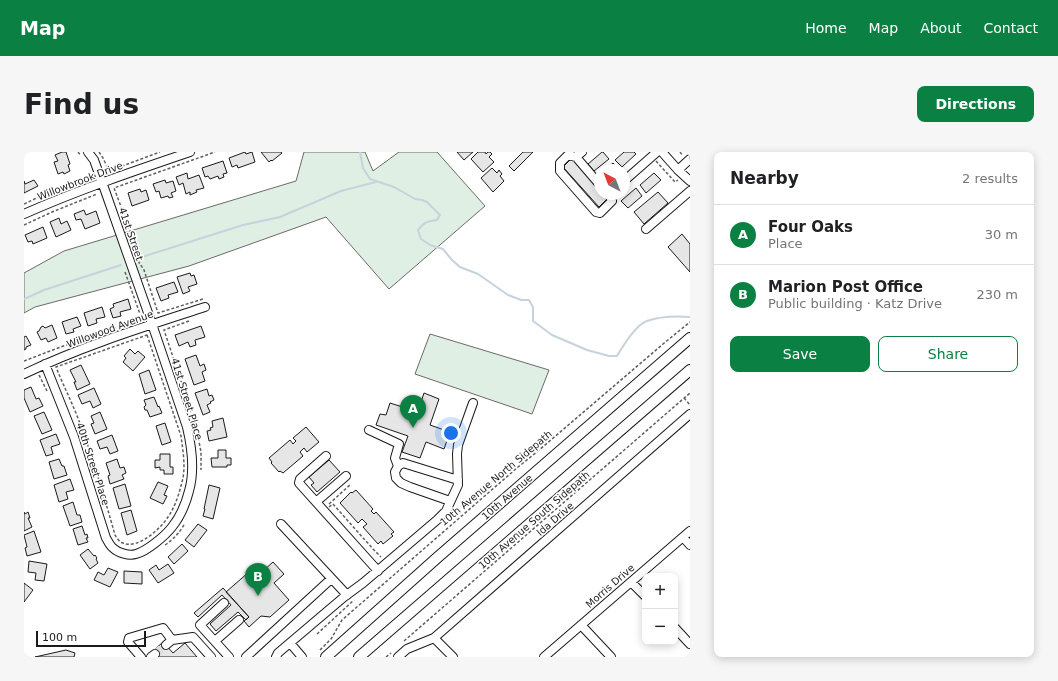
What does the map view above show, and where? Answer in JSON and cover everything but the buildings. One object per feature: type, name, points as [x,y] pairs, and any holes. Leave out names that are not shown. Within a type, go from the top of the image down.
[{"type":"main road","name":"10th Avenue","points":[[322,654],[438,557],[690,338]]},
{"type":"main road","points":[[359,657],[690,370]]},
{"type":"street","name":"41st Street","points":[[88,152],[94,160],[152,324]]},
{"type":"street","name":"Willowbrook Drive","points":[[24,214],[102,182],[190,152]]},
{"type":"street","points":[[630,176],[657,152]]},
{"type":"street","points":[[662,152],[690,181]]},
{"type":"street","points":[[594,176],[579,155],[568,155],[560,163],[560,171],[596,212],[600,213],[612,200]]},
{"type":"street","points":[[678,170],[690,159]]},
{"type":"street","points":[[646,229],[690,190]]},
{"type":"street","name":"Willowood Avenue","points":[[24,374],[96,344],[205,307]]},
{"type":"street","name":"41st Street Place","points":[[135,554],[150,547],[163,537],[172,527],[185,504],[190,490],[192,473],[192,456],[187,428],[152,324]]},
{"type":"street","name":"40th Street Place","points":[[45,364],[74,437],[106,538],[113,548],[123,554],[135,554]]},
{"type":"street","points":[[276,657],[278,653],[363,583],[437,520],[446,510],[458,485],[458,445],[473,403]]},
{"type":"street","name":"Ida Drive","points":[[395,655],[434,638],[690,414]]},
{"type":"street","points":[[369,430],[399,444],[395,458],[398,466]]},
{"type":"street","points":[[326,456],[300,479],[299,483],[378,570]]},
{"type":"street","points":[[450,501],[401,483],[396,478],[395,472],[398,466],[408,464],[458,480]]},
{"type":"street","points":[[316,502],[346,476]]},
{"type":"street","points":[[281,524],[347,595]]},
{"type":"street","name":"Morris Drive","points":[[544,657],[690,531]]},
{"type":"street","points":[[682,537],[690,545]]},
{"type":"street","points":[[246,657],[331,579]]},
{"type":"street","points":[[631,582],[642,593]]},
{"type":"street","points":[[224,603],[200,625],[229,657]]},
{"type":"street","points":[[215,642],[239,620]]},
{"type":"street","points":[[581,625],[611,657]]},
{"type":"street","points":[[141,657],[128,642],[129,638],[163,628],[169,642],[193,638],[211,657]]},
{"type":"street","points":[[678,631],[690,644]]},
{"type":"street","points":[[434,638],[453,657]]},
{"type":"street","points":[[290,643],[302,657]]},
{"type":"path","points":[[78,152],[84,161]]},
{"type":"path","points":[[99,152],[109,171],[160,152]]},
{"type":"path","points":[[203,299],[158,313],[144,270],[137,259],[137,249],[114,188],[215,152]]},
{"type":"path","points":[[24,204],[43,195],[92,177],[90,172]]},
{"type":"path","points":[[24,224],[98,194]]},
{"type":"path","points":[[24,362],[141,318],[125,270]]},
{"type":"path","points":[[191,320],[164,330],[196,426],[201,452],[200,475]]},
{"type":"path","name":"10th Avenue North Sidepath","points":[[322,654],[342,620],[518,467],[690,322]]},
{"type":"path","points":[[147,335],[181,436],[184,452],[182,481],[176,501],[168,517],[152,534],[137,543],[130,545],[123,544],[119,541],[115,534],[87,443],[56,367],[147,335]]},
{"type":"path","points":[[34,377],[39,374],[48,393]]},
{"type":"path","name":"10th Avenue South Sidepath","points":[[403,643],[690,393]]},
{"type":"path","points":[[684,398],[690,405]]},
{"type":"path","points":[[351,484],[327,506],[329,508],[333,504],[386,563]]},
{"type":"path","points":[[161,549],[172,541],[182,529],[185,522]]},
{"type":"path","points":[[386,657],[395,655]]},
{"type":"green space","points":[[304,152],[365,152],[373,171],[399,152],[437,152],[485,206],[389,289],[326,217],[189,266],[35,307],[24,313],[24,273],[64,251],[296,181]]},
{"type":"green space","points":[[430,334],[549,370],[532,414],[415,374]]},
{"type":"waterway","points":[[360,152],[363,168],[370,179],[394,187],[415,199],[427,202],[440,215],[437,220],[426,222],[418,230],[421,239],[430,245],[443,249],[460,267],[478,274],[508,295],[521,300],[529,300],[533,307],[533,321],[552,335],[587,350],[609,356],[617,356],[630,336],[643,323],[652,319],[663,317],[690,317]]},
{"type":"waterway","points":[[142,257],[243,225],[280,217],[341,191],[376,182]]},
{"type":"waterway","points":[[24,299],[44,290],[121,265]]},
{"type":"tunnel","points":[[155,654],[166,645]]},
{"type":"place","name":"Four Oaks","points":[[413,428]]},
{"type":"place","name":"Marion Post Office","points":[[258,596]]}]
